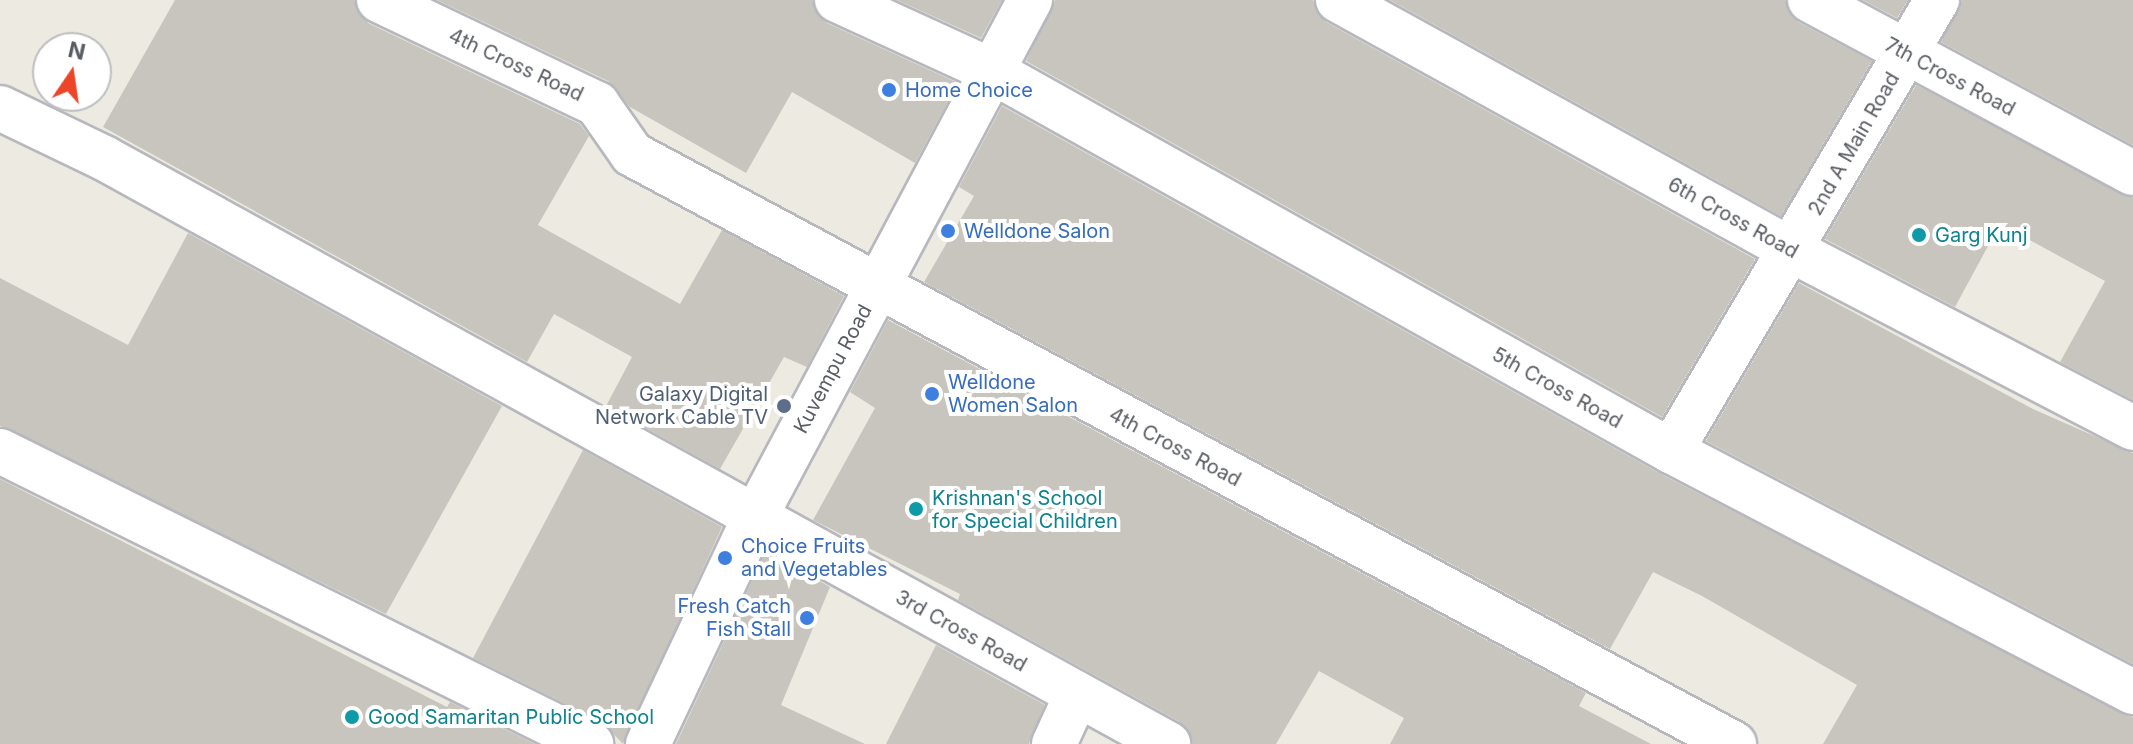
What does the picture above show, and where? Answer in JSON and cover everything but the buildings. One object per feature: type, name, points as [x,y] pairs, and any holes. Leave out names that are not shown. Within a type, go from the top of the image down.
[{"type":"street","name":"4th Cross Road","points":[[379,0],[597,104],[632,154],[875,288],[1734,744]]},
{"type":"street","name":"5th Cross Road","points":[[837,0],[988,69],[1671,451],[2133,692]]},
{"type":"street","name":"Kuvempu Road","points":[[648,744],[754,519],[988,69],[1030,0]]},
{"type":"street","name":"6th Cross Road","points":[[1338,0],[1793,251],[2133,428]]},
{"type":"street","name":"7th Cross Road","points":[[1810,0],[1905,54],[2133,173]]},
{"type":"street","name":"2nd A Main Road","points":[[1671,451],[1793,251],[1937,0]]},
{"type":"street","name":"3rd Cross Road","points":[[0,108],[104,158],[754,519],[1168,744]]},
{"type":"street","points":[[0,451],[591,744]]},
{"type":"street","points":[[1054,744],[1077,694]]},
{"type":"place","name":"Home Choice","points":[[889,90]]},
{"type":"place","name":"Welldone Salon","points":[[948,231]]},
{"type":"place","name":"Garg Kunj","points":[[1919,235]]},
{"type":"place","name":"Welldone Women Salon","points":[[932,394]]},
{"type":"place","name":"Galaxy Digital Network Cable TV","points":[[784,406]]},
{"type":"place","name":"Krishnan's School for Special Children","points":[[916,509]]},
{"type":"place","name":"Choice Fruits and Vegetables","points":[[725,558]]},
{"type":"place","name":"Fresh Catch Fish Stall","points":[[807,618]]},
{"type":"place","name":"Good Samaritan Public School","points":[[352,717]]}]
